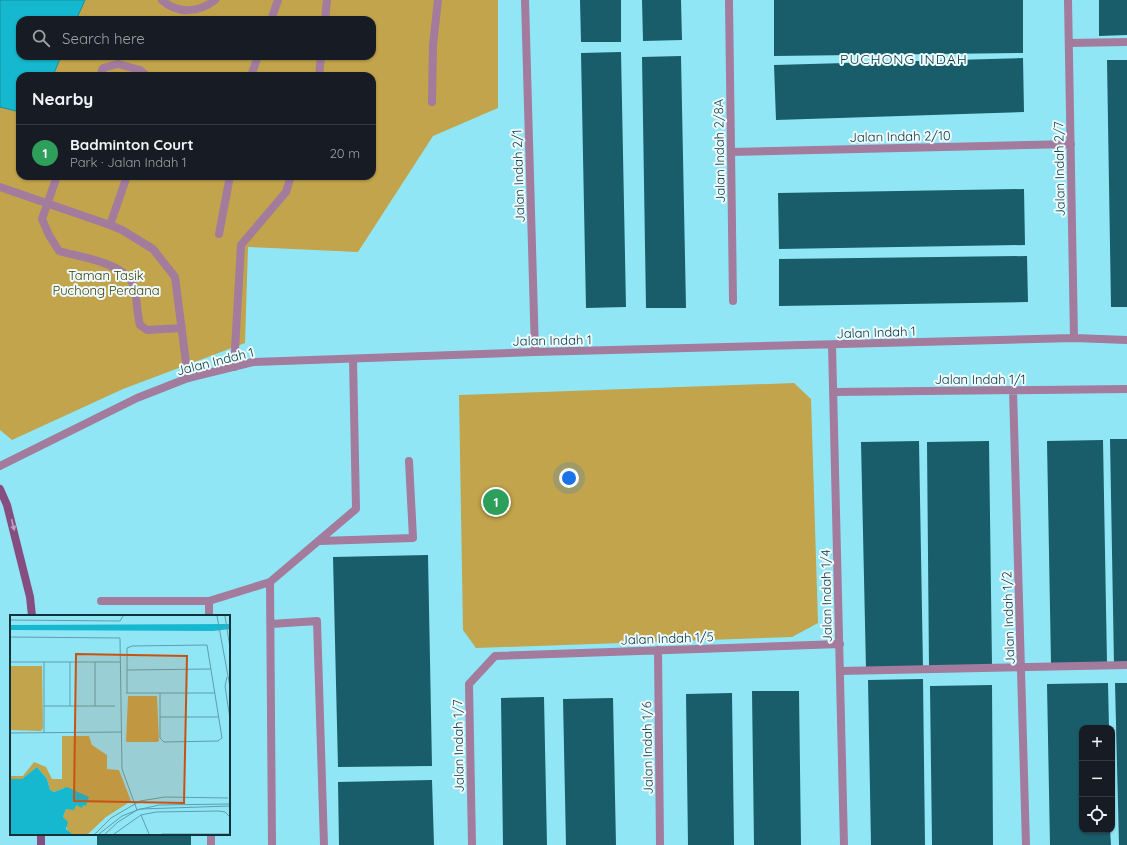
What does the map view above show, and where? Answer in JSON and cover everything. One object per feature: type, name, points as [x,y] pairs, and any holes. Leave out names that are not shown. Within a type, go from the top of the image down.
[{"type":"main road","points":[[0,489],[7,504],[30,597],[32,615]]},
{"type":"street","points":[[162,0],[170,7],[194,11],[215,0]]},
{"type":"street","points":[[272,16],[278,0]]},
{"type":"street","points":[[325,16],[327,0]]},
{"type":"street","points":[[432,102],[433,45],[438,0]]},
{"type":"street","name":"Jalan Indah 2/1","points":[[525,0],[535,352]]},
{"type":"street","name":"Jalan Indah 2/8A","points":[[729,0],[733,301]]},
{"type":"street","name":"Jalan Indah 2/7","points":[[1068,0],[1074,338]]},
{"type":"street","points":[[1069,43],[1127,42]]},
{"type":"street","points":[[252,72],[257,60]]},
{"type":"street","points":[[319,72],[320,60]]},
{"type":"street","points":[[102,72],[103,68],[118,64],[142,72]]},
{"type":"street","name":"Jalan Indah 2/10","points":[[731,152],[1070,144]]},
{"type":"street","points":[[55,180],[46,202],[42,219],[49,235],[59,251],[110,265],[122,270],[132,282],[140,324],[147,330],[182,328]]},
{"type":"street","points":[[110,225],[126,180]]},
{"type":"street","points":[[219,234],[229,180]]},
{"type":"street","points":[[234,367],[241,245],[286,192],[290,180]]},
{"type":"street","points":[[0,187],[110,225],[122,230],[153,249],[175,277],[188,378]]},
{"type":"street","name":"Jalan Indah 1","points":[[0,466],[137,398],[188,378],[252,362],[535,352],[1074,338],[1127,340]]},
{"type":"street","name":"Jalan Indah 1/4","points":[[832,345],[844,845]]},
{"type":"street","points":[[101,601],[209,602],[270,582],[356,509],[353,359]]},
{"type":"street","name":"Jalan Indah 1/1","points":[[834,392],[1127,389]]},
{"type":"street","name":"Jalan Indah 1/2","points":[[1013,390],[1026,845]]},
{"type":"street","points":[[320,541],[413,538],[409,461]]},
{"type":"street","points":[[270,582],[272,845]]},
{"type":"street","points":[[209,602],[209,615]]},
{"type":"street","points":[[270,624],[317,621],[324,845]]},
{"type":"street","name":"Jalan Indah 1/5","points":[[495,656],[840,644]]},
{"type":"street","name":"Jalan Indah 1/6","points":[[658,650],[660,845]]},
{"type":"street","name":"Jalan Indah 1/7","points":[[472,845],[469,684],[495,656]]},
{"type":"street","points":[[840,671],[1127,665]]},
{"type":"green space","name":"Taman Tasik Puchong Perdana","points":[[85,0],[498,0],[498,108],[433,136],[358,252],[248,247],[245,343],[123,389],[12,440],[0,430],[0,52],[16,81],[16,180],[376,180],[376,72],[55,72],[59,60],[376,60],[376,16],[78,16]]},
{"type":"green space","points":[[794,383],[811,399],[818,623],[792,637],[476,648],[463,630],[459,395]]},
{"type":"water","points":[[0,0],[85,0],[78,16],[16,16],[16,60],[59,60],[55,72],[16,72],[16,111],[0,107]]},
{"type":"building","points":[[580,0],[621,0],[621,42],[581,42]]},
{"type":"building","points":[[642,0],[681,0],[682,40],[643,41]]},
{"type":"building","points":[[774,0],[1023,0],[1023,53],[774,56]]},
{"type":"building","points":[[1099,0],[1127,0],[1127,35],[1099,36]]},
{"type":"building","points":[[621,52],[626,307],[586,308],[581,53]]},
{"type":"building","points":[[681,56],[686,308],[646,308],[642,57]]},
{"type":"building","points":[[1023,58],[1024,112],[776,120],[774,65]]},
{"type":"building","points":[[1107,60],[1127,60],[1127,307],[1111,307]]},
{"type":"building","points":[[1024,189],[1025,245],[779,249],[778,193]]},
{"type":"building","points":[[1027,256],[1028,302],[779,306],[779,259]]},
{"type":"building","points":[[1110,439],[1127,439],[1127,665],[1114,665]]},
{"type":"building","points":[[1103,440],[1107,663],[1051,664],[1047,441]]},
{"type":"building","points":[[919,441],[923,668],[866,669],[861,442]]},
{"type":"building","points":[[989,441],[992,666],[929,667],[927,442]]},
{"type":"building","points":[[428,555],[432,766],[338,767],[333,557]]},
{"type":"building","points":[[923,679],[925,845],[871,845],[868,680]]},
{"type":"building","points":[[1108,683],[1109,725],[1079,725],[1079,833],[1110,833],[1111,845],[1050,845],[1047,684]]},
{"type":"building","points":[[1115,683],[1127,683],[1127,845],[1119,845]]},
{"type":"building","points":[[992,685],[993,845],[932,845],[930,686]]},
{"type":"building","points":[[752,691],[799,691],[801,845],[754,845]]},
{"type":"building","points":[[732,693],[734,845],[688,845],[686,694]]},
{"type":"building","points":[[544,697],[547,845],[503,845],[501,698]]},
{"type":"building","points":[[613,698],[616,845],[566,845],[563,699]]},
{"type":"building","points":[[432,780],[434,845],[339,845],[338,782]]},
{"type":"building","points":[[97,835],[191,835],[191,845],[97,845]]},
{"type":"place","name":"Badminton Court","points":[[496,502]]},
{"type":"district","name":"PUCHONG INDAH","points":[[904,59]]}]
